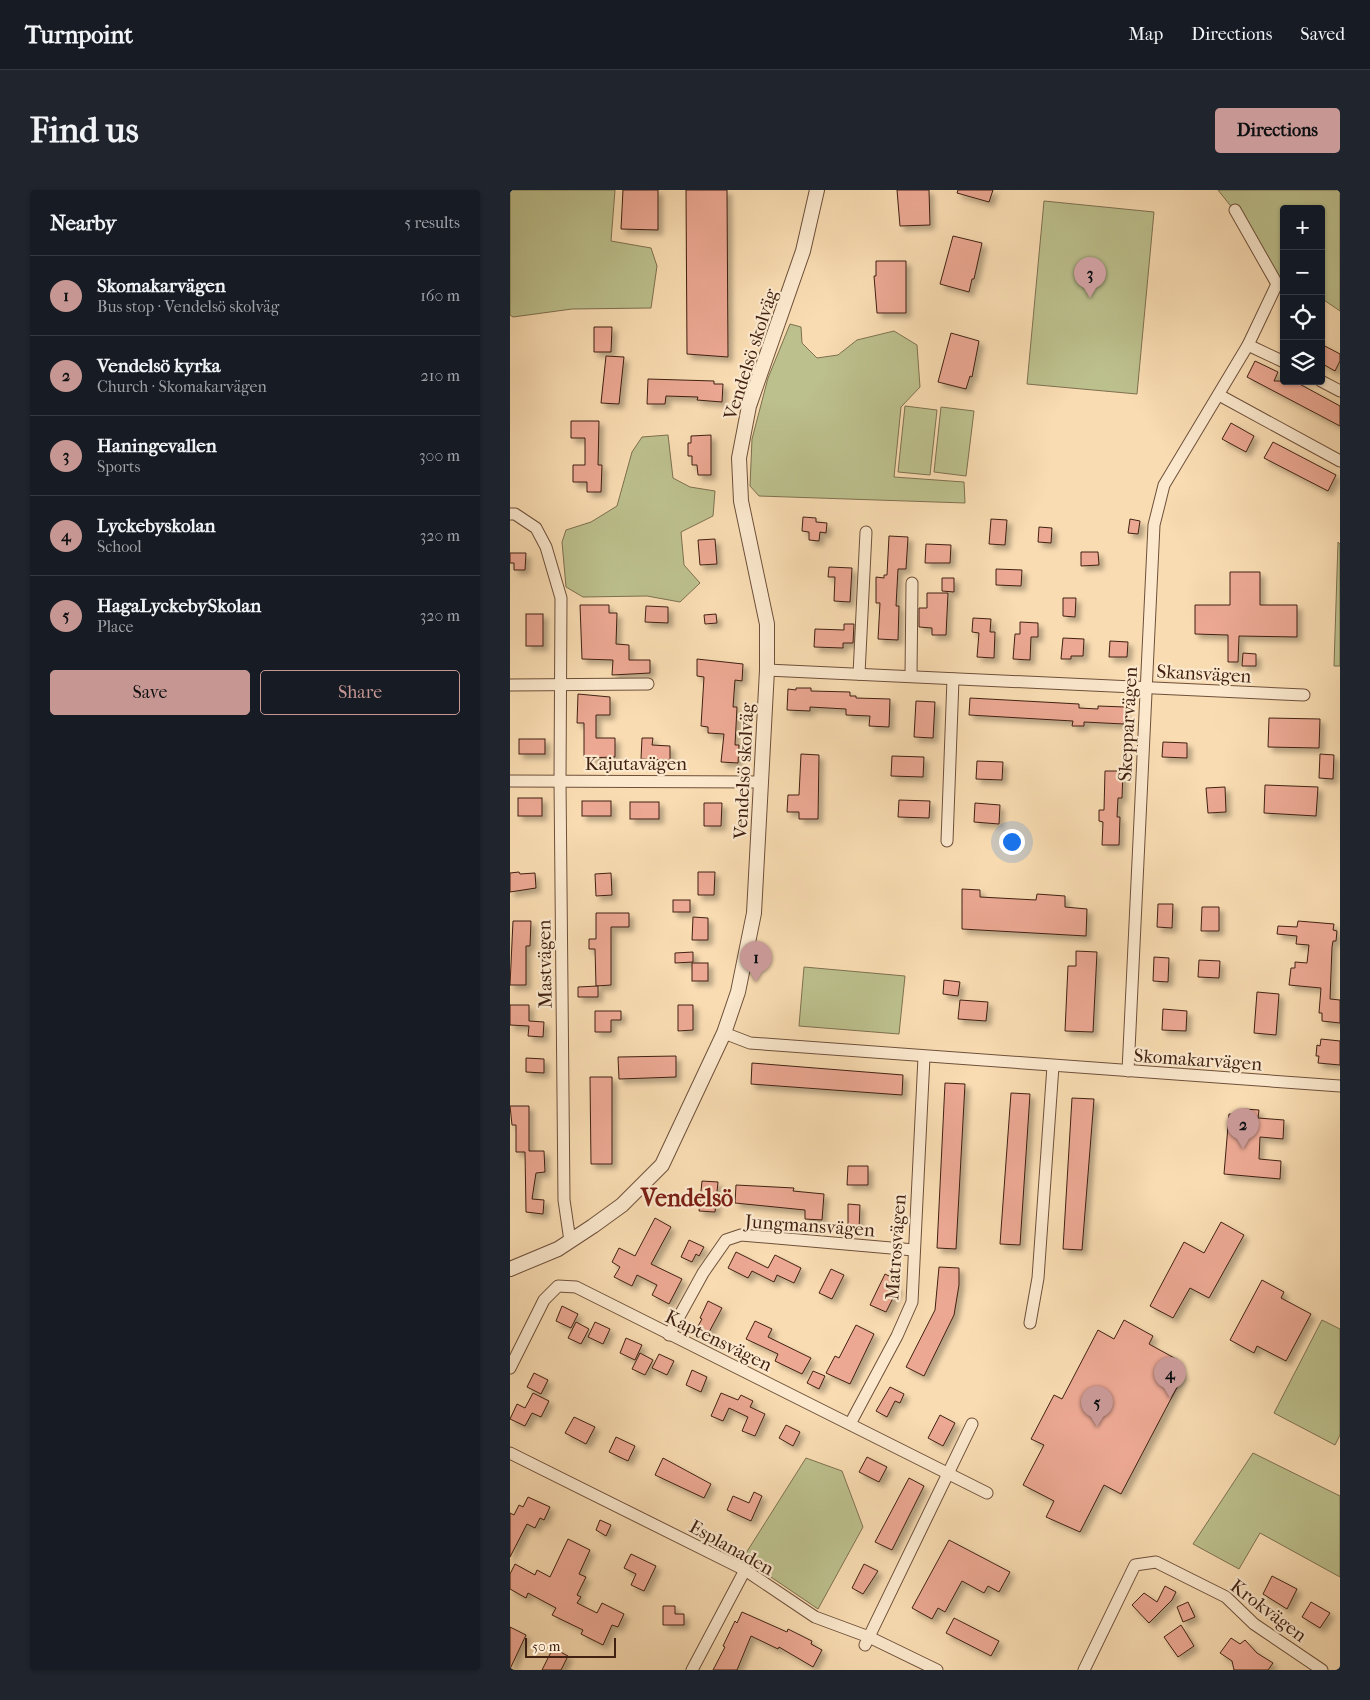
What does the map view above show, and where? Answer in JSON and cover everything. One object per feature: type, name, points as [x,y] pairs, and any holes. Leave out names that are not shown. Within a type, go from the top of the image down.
[{"type":"street","name":"Vendelsö skolväg","points":[[510,1269],[570,1241],[622,1205],[662,1166],[724,1033],[738,992],[754,912],[755,781],[768,670],[768,624],[741,501],[739,458],[749,406],[803,251],[817,190]]},
{"type":"street","name":"Skepparvägen","points":[[1128,1071],[1154,525],[1164,485],[1248,345],[1277,284],[1235,210]]},
{"type":"street","points":[[1248,345],[1280,360]]},
{"type":"street","points":[[1325,383],[1340,391]]},
{"type":"street","points":[[1219,395],[1340,461]]},
{"type":"street","name":"Mastvägen","points":[[510,514],[515,514],[536,528],[546,547],[561,598],[560,781],[564,1200],[570,1241]]},
{"type":"street","points":[[859,674],[866,532]]},
{"type":"street","points":[[911,676],[912,583]]},
{"type":"street","name":"Skansvägen","points":[[768,670],[1304,695]]},
{"type":"street","points":[[947,841],[953,680]]},
{"type":"street","points":[[510,685],[648,684]]},
{"type":"street","name":"Kajutavägen","points":[[510,781],[755,781]]},
{"type":"street","name":"Skomakarvägen","points":[[724,1033],[750,1043],[1340,1086]]},
{"type":"street","name":"Matrosvägen","points":[[850,1424],[897,1336],[912,1302],[924,1057]]},
{"type":"street","points":[[1030,1323],[1038,1278],[1053,1066]]},
{"type":"street","name":"Jungmansvägen","points":[[669,1335],[703,1273],[726,1240],[741,1235],[914,1250]]},
{"type":"street","name":"Kaptensvägen","points":[[510,1368],[544,1300],[558,1286],[576,1287],[987,1493]]},
{"type":"street","points":[[867,1641],[972,1424]]},
{"type":"street","name":"Esplanaden","points":[[510,1453],[745,1570],[815,1617],[937,1670]]},
{"type":"street","name":"Krokvägen","points":[[1084,1670],[1135,1565],[1156,1562],[1226,1597],[1254,1624],[1322,1670]]},
{"type":"street","points":[[692,1670],[745,1570]]},
{"type":"green space","points":[[510,190],[615,190],[611,241],[651,248],[657,266],[651,308],[572,309],[513,317],[510,315]]},
{"type":"green space","points":[[1218,190],[1340,190],[1340,311],[1325,301],[1325,205],[1280,205],[1280,278],[1277,280],[1249,229]]},
{"type":"green space","points":[[1044,201],[1154,212],[1137,394],[1027,384]]},
{"type":"green space","points":[[790,324],[801,327],[802,343],[817,358],[838,355],[857,340],[894,331],[917,345],[920,387],[901,407],[894,477],[964,482],[965,503],[759,496],[750,486],[752,439],[768,378]]},
{"type":"green space","points":[[905,406],[937,410],[930,475],[898,472]]},
{"type":"green space","points":[[941,407],[974,411],[966,476],[934,472]]},
{"type":"green space","points":[[668,435],[673,478],[690,487],[715,491],[713,516],[681,532],[684,565],[700,583],[680,602],[647,596],[583,597],[566,587],[562,542],[566,530],[591,522],[617,506],[632,452],[642,437]]},
{"type":"green space","points":[[1338,542],[1340,544],[1340,666],[1334,666]]},
{"type":"green space","points":[[804,967],[905,976],[899,1034],[799,1026]]},
{"type":"green space","points":[[1322,1320],[1340,1329],[1340,1435],[1335,1445],[1274,1413]]},
{"type":"green space","points":[[1253,1453],[1340,1496],[1340,1577],[1260,1533],[1239,1569],[1193,1544]]},
{"type":"green space","points":[[806,1458],[842,1471],[863,1527],[818,1609],[768,1575],[741,1561]]},
{"type":"building","points":[[623,190],[658,190],[658,230],[621,229]]},
{"type":"building","points":[[686,190],[727,190],[728,357],[687,354]]},
{"type":"building","points":[[897,190],[929,190],[930,225],[900,226]]},
{"type":"building","points":[[958,190],[993,190],[989,202],[957,193]]},
{"type":"building","points":[[953,236],[982,243],[969,292],[940,284]]},
{"type":"building","points":[[876,261],[906,261],[906,313],[877,313],[874,276],[876,276]]},
{"type":"building","points":[[594,327],[612,327],[611,352],[594,352]]},
{"type":"building","points":[[951,333],[979,341],[972,377],[970,376],[966,389],[938,382]]},
{"type":"building","points":[[1325,346],[1340,354],[1340,361],[1335,371],[1325,365]]},
{"type":"building","points":[[606,356],[624,357],[619,404],[601,403]]},
{"type":"building","points":[[1255,361],[1278,372],[1274,381],[1280,381],[1280,385],[1301,385],[1340,406],[1340,426],[1247,377]]},
{"type":"building","points":[[648,379],[714,381],[714,384],[723,384],[722,402],[697,400],[698,397],[666,396],[665,404],[647,404]]},
{"type":"building","points":[[571,421],[599,421],[598,465],[602,465],[601,492],[587,492],[587,482],[573,482],[573,465],[585,465],[585,438],[571,438]]},
{"type":"building","points":[[1231,423],[1254,436],[1246,452],[1222,439]]},
{"type":"building","points":[[711,435],[711,475],[698,475],[697,465],[692,465],[692,456],[688,456],[688,443],[691,443],[691,436]]},
{"type":"building","points":[[1273,442],[1336,475],[1328,491],[1264,458]]},
{"type":"building","points":[[803,517],[816,518],[816,522],[827,523],[826,533],[820,532],[819,541],[809,540],[809,532],[802,531]]},
{"type":"building","points":[[991,519],[1007,520],[1005,545],[989,544]]},
{"type":"building","points":[[1130,519],[1140,521],[1138,534],[1128,533]]},
{"type":"building","points":[[1039,527],[1052,528],[1051,543],[1038,542]]},
{"type":"building","points":[[889,536],[908,537],[906,569],[898,569],[896,606],[899,606],[898,640],[878,639],[880,603],[876,603],[876,577],[884,578],[884,575],[887,575]]},
{"type":"building","points":[[715,539],[717,564],[700,565],[698,540]]},
{"type":"building","points":[[926,544],[951,545],[950,563],[925,563]]},
{"type":"building","points":[[1081,552],[1098,552],[1099,565],[1081,566]]},
{"type":"building","points":[[510,553],[526,553],[525,570],[514,570],[514,563],[510,563]]},
{"type":"building","points":[[829,567],[852,568],[850,602],[834,601],[835,577],[828,577]]},
{"type":"building","points":[[996,569],[1022,570],[1021,586],[996,585]]},
{"type":"building","points":[[1230,572],[1260,572],[1260,605],[1297,605],[1297,637],[1239,636],[1238,662],[1228,662],[1228,635],[1195,634],[1195,605],[1230,605]]},
{"type":"building","points":[[942,578],[954,578],[954,592],[942,591]]},
{"type":"building","points":[[927,593],[948,593],[946,635],[932,635],[932,628],[919,627],[919,608],[927,608]]},
{"type":"building","points":[[1063,598],[1076,598],[1075,617],[1063,616]]},
{"type":"building","points":[[580,605],[609,605],[609,613],[617,613],[616,644],[629,645],[629,660],[650,660],[650,673],[612,675],[613,660],[582,659]]},
{"type":"building","points":[[646,606],[668,607],[668,623],[645,622]]},
{"type":"building","points":[[526,614],[543,614],[543,646],[526,646]]},
{"type":"building","points":[[716,614],[717,623],[705,624],[704,615]]},
{"type":"building","points":[[973,618],[991,619],[990,632],[995,632],[994,658],[977,657],[979,633],[972,632]]},
{"type":"building","points":[[1020,622],[1038,623],[1038,637],[1031,637],[1030,660],[1013,659],[1015,634],[1020,634]]},
{"type":"building","points":[[844,624],[854,624],[853,643],[843,643],[843,648],[814,647],[815,629],[844,630]]},
{"type":"building","points":[[1063,638],[1084,639],[1083,656],[1071,656],[1071,659],[1061,659]]},
{"type":"building","points":[[1110,641],[1128,642],[1127,657],[1109,657]]},
{"type":"building","points":[[1243,653],[1256,654],[1256,666],[1242,666]]},
{"type":"building","points":[[697,659],[743,664],[742,681],[735,680],[733,707],[737,707],[735,745],[739,745],[738,763],[721,762],[724,734],[708,733],[708,727],[701,726],[704,677],[697,676]]},
{"type":"building","points":[[796,688],[811,688],[811,691],[850,692],[850,696],[856,696],[856,698],[890,699],[889,727],[869,726],[870,716],[846,715],[846,709],[810,707],[810,711],[787,710],[788,689],[796,690]]},
{"type":"building","points":[[578,694],[610,697],[610,715],[596,715],[596,738],[615,738],[615,757],[584,758],[584,723],[577,723]]},
{"type":"building","points":[[970,698],[1079,704],[1079,708],[1098,709],[1098,706],[1125,707],[1124,724],[1084,722],[1084,726],[1072,726],[1073,721],[969,715]]},
{"type":"building","points":[[916,701],[935,702],[933,738],[914,737]]},
{"type":"building","points":[[1269,718],[1320,719],[1319,748],[1268,747]]},
{"type":"building","points":[[642,738],[653,738],[652,745],[670,746],[670,760],[641,759]]},
{"type":"building","points":[[519,739],[545,739],[545,754],[519,754]]},
{"type":"building","points":[[1163,742],[1187,743],[1187,758],[1162,757]]},
{"type":"building","points":[[801,754],[819,755],[818,819],[799,819],[799,812],[787,812],[788,795],[799,795]]},
{"type":"building","points":[[1320,754],[1334,755],[1333,779],[1319,778]]},
{"type":"building","points":[[892,756],[924,757],[923,777],[891,776]]},
{"type":"building","points":[[977,761],[1003,762],[1002,780],[976,779]]},
{"type":"building","points":[[1105,771],[1123,771],[1122,798],[1118,798],[1117,817],[1120,817],[1119,845],[1102,845],[1103,822],[1099,821],[1099,810],[1104,810]]},
{"type":"building","points":[[1265,785],[1318,787],[1316,816],[1264,813]]},
{"type":"building","points":[[1225,787],[1226,812],[1208,813],[1206,788]]},
{"type":"building","points":[[518,798],[542,798],[542,816],[518,816]]},
{"type":"building","points":[[899,800],[930,801],[929,818],[898,817]]},
{"type":"building","points":[[582,801],[611,801],[611,816],[582,816]]},
{"type":"building","points":[[630,802],[659,802],[659,819],[630,819]]},
{"type":"building","points":[[704,803],[722,803],[721,826],[704,826]]},
{"type":"building","points":[[975,803],[1000,805],[999,824],[974,822]]},
{"type":"building","points":[[519,872],[520,874],[535,873],[536,888],[510,892],[510,873]]},
{"type":"building","points":[[698,872],[715,872],[714,895],[698,895]]},
{"type":"building","points":[[611,873],[612,895],[596,896],[595,874]]},
{"type":"building","points":[[962,889],[980,890],[980,897],[1036,900],[1037,894],[1065,896],[1065,907],[1087,909],[1086,936],[962,929]]},
{"type":"building","points":[[673,900],[690,900],[690,912],[673,912]]},
{"type":"building","points":[[1158,904],[1173,904],[1172,928],[1157,927]]},
{"type":"building","points":[[1202,907],[1219,907],[1219,931],[1201,931]]},
{"type":"building","points":[[596,913],[629,913],[629,927],[611,927],[611,985],[596,986],[595,949],[589,949],[589,939],[596,939]]},
{"type":"building","points":[[693,917],[708,918],[708,940],[692,940]]},
{"type":"building","points":[[513,921],[531,921],[530,946],[526,946],[526,985],[510,985]]},
{"type":"building","points":[[1298,921],[1334,924],[1333,930],[1337,931],[1336,941],[1333,941],[1332,947],[1330,999],[1340,1000],[1340,1023],[1322,1021],[1322,1013],[1319,1013],[1321,988],[1289,985],[1291,968],[1295,968],[1295,962],[1307,963],[1309,945],[1296,944],[1297,936],[1277,934],[1278,926],[1297,927]]},
{"type":"building","points":[[1076,951],[1097,952],[1093,1032],[1065,1031],[1068,966],[1076,966]]},
{"type":"building","points":[[693,952],[693,962],[675,963],[675,953]]},
{"type":"building","points":[[1154,957],[1169,958],[1168,982],[1153,981]]},
{"type":"building","points":[[1199,960],[1220,961],[1219,978],[1198,977]]},
{"type":"building","points":[[692,963],[708,963],[708,981],[692,981]]},
{"type":"building","points":[[944,980],[960,982],[958,996],[943,994]]},
{"type":"building","points":[[598,986],[598,997],[578,997],[578,987]]},
{"type":"building","points":[[1257,992],[1279,994],[1276,1035],[1254,1033]]},
{"type":"building","points":[[960,1000],[988,1002],[986,1021],[958,1019]]},
{"type":"building","points":[[510,1005],[529,1005],[529,1021],[544,1022],[543,1037],[528,1036],[529,1026],[510,1025]]},
{"type":"building","points":[[678,1005],[693,1005],[693,1030],[678,1031]]},
{"type":"building","points":[[1163,1009],[1187,1011],[1186,1031],[1162,1030]]},
{"type":"building","points":[[595,1011],[621,1011],[621,1020],[611,1020],[611,1032],[595,1032]]},
{"type":"building","points":[[1321,1039],[1340,1041],[1340,1065],[1318,1063],[1319,1056],[1316,1056],[1317,1045],[1320,1046]]},
{"type":"building","points":[[676,1056],[676,1077],[619,1079],[618,1057]]},
{"type":"building","points":[[526,1058],[544,1059],[544,1073],[526,1072]]},
{"type":"building","points":[[752,1063],[903,1075],[902,1095],[751,1084]]},
{"type":"building","points":[[590,1077],[612,1077],[612,1164],[591,1164]]},
{"type":"building","points":[[945,1083],[965,1084],[956,1249],[937,1248]]},
{"type":"building","points":[[1011,1093],[1030,1094],[1020,1245],[1000,1244]]},
{"type":"building","points":[[1072,1098],[1094,1099],[1082,1250],[1063,1249]]},
{"type":"building","points":[[510,1106],[529,1106],[529,1151],[544,1151],[545,1172],[536,1173],[532,1199],[544,1200],[543,1214],[526,1212],[525,1152],[516,1152],[516,1125],[512,1125]]},
{"type":"building","points":[[1244,1109],[1259,1110],[1258,1118],[1284,1120],[1283,1139],[1260,1137],[1259,1159],[1281,1161],[1280,1179],[1224,1174],[1229,1114],[1243,1115]]},
{"type":"building","points":[[848,1166],[868,1166],[868,1185],[847,1185]]},
{"type":"building","points":[[702,1181],[718,1182],[715,1212],[699,1211]]},
{"type":"building","points":[[736,1185],[794,1188],[793,1191],[824,1194],[822,1220],[805,1219],[805,1210],[735,1203]]},
{"type":"building","points":[[848,1204],[860,1205],[859,1229],[848,1229]]},
{"type":"building","points":[[655,1218],[671,1227],[651,1264],[682,1279],[669,1304],[652,1295],[657,1285],[637,1275],[632,1286],[614,1277],[620,1267],[612,1262],[619,1248],[635,1256]]},
{"type":"building","points":[[1221,1222],[1244,1235],[1209,1298],[1190,1288],[1173,1318],[1150,1306],[1184,1242],[1204,1253]]},
{"type":"building","points":[[689,1240],[704,1247],[699,1256],[696,1254],[692,1262],[681,1257]]},
{"type":"building","points":[[736,1252],[768,1268],[775,1255],[801,1268],[794,1283],[777,1275],[774,1282],[752,1271],[748,1278],[728,1268]]},
{"type":"building","points":[[939,1267],[959,1268],[959,1285],[954,1315],[924,1376],[906,1367],[935,1310]]},
{"type":"building","points":[[831,1269],[844,1275],[832,1299],[819,1293]]},
{"type":"building","points":[[885,1274],[895,1279],[892,1285],[898,1288],[886,1312],[870,1305]]},
{"type":"building","points":[[1262,1280],[1284,1292],[1281,1298],[1311,1314],[1286,1361],[1257,1346],[1254,1353],[1230,1340]]},
{"type":"building","points":[[708,1301],[722,1308],[708,1334],[697,1328]]},
{"type":"building","points":[[562,1306],[578,1314],[571,1328],[556,1321]]},
{"type":"building","points":[[1124,1320],[1153,1336],[1149,1344],[1178,1360],[1173,1368],[1184,1374],[1121,1494],[1104,1485],[1080,1532],[1046,1517],[1054,1501],[1023,1485],[1044,1445],[1031,1439],[1054,1395],[1062,1399],[1098,1330],[1114,1339]]},
{"type":"building","points":[[755,1321],[772,1329],[768,1337],[811,1358],[802,1374],[775,1361],[778,1354],[746,1339]]},
{"type":"building","points":[[576,1322],[589,1329],[581,1344],[568,1338]]},
{"type":"building","points":[[595,1322],[610,1329],[603,1344],[588,1337]]},
{"type":"building","points":[[856,1325],[874,1334],[850,1384],[826,1373],[835,1356],[839,1358]]},
{"type":"building","points":[[626,1338],[642,1345],[635,1360],[620,1353]]},
{"type":"building","points":[[640,1353],[653,1360],[645,1375],[632,1369]]},
{"type":"building","points":[[659,1354],[674,1361],[667,1375],[652,1368]]},
{"type":"building","points":[[692,1370],[707,1377],[701,1392],[686,1385]]},
{"type":"building","points":[[813,1371],[825,1376],[819,1389],[807,1383]]},
{"type":"building","points":[[534,1373],[548,1380],[541,1394],[527,1387]]},
{"type":"building","points":[[890,1387],[904,1394],[900,1403],[895,1401],[887,1417],[876,1411]]},
{"type":"building","points":[[533,1393],[549,1401],[541,1417],[532,1413],[525,1426],[510,1419],[517,1404],[525,1408]]},
{"type":"building","points":[[721,1393],[738,1400],[741,1395],[753,1401],[750,1407],[765,1414],[755,1436],[742,1431],[748,1417],[729,1408],[723,1421],[711,1416]]},
{"type":"building","points":[[940,1415],[955,1423],[943,1446],[928,1438]]},
{"type":"building","points":[[574,1417],[595,1427],[586,1444],[565,1433]]},
{"type":"building","points":[[786,1425],[800,1432],[793,1446],[779,1438]]},
{"type":"building","points":[[616,1437],[635,1446],[628,1461],[609,1452]]},
{"type":"building","points":[[867,1457],[887,1467],[879,1482],[859,1472]]},
{"type":"building","points":[[663,1458],[711,1484],[704,1498],[655,1475]]},
{"type":"building","points":[[909,1478],[924,1486],[892,1550],[875,1542]]},
{"type":"building","points":[[754,1492],[762,1496],[751,1521],[727,1510],[733,1496],[749,1503]]},
{"type":"building","points":[[528,1497],[550,1507],[544,1520],[540,1518],[535,1528],[527,1524],[510,1557],[510,1513],[514,1515],[519,1505],[523,1507]]},
{"type":"building","points":[[600,1520],[611,1525],[606,1536],[596,1530]]},
{"type":"building","points":[[568,1539],[590,1550],[579,1574],[586,1577],[577,1595],[581,1597],[577,1603],[597,1613],[602,1603],[624,1614],[618,1627],[612,1625],[603,1645],[581,1634],[583,1630],[552,1615],[556,1608],[528,1593],[526,1598],[510,1589],[510,1574],[515,1564],[535,1575],[537,1570],[550,1577]]},
{"type":"building","points":[[949,1540],[1010,1572],[999,1592],[988,1586],[984,1593],[962,1581],[945,1612],[938,1608],[932,1619],[912,1608]]},
{"type":"building","points":[[631,1554],[656,1566],[644,1591],[631,1585],[636,1574],[624,1568]]},
{"type":"building","points":[[864,1564],[878,1571],[863,1594],[852,1588]]},
{"type":"building","points":[[1272,1576],[1297,1589],[1287,1609],[1263,1594]]},
{"type":"building","points":[[1165,1586],[1176,1592],[1172,1600],[1149,1623],[1132,1605],[1144,1593],[1157,1602]]},
{"type":"building","points":[[1188,1602],[1195,1617],[1183,1622],[1177,1607]]},
{"type":"building","points":[[1311,1602],[1330,1613],[1320,1628],[1302,1617]]},
{"type":"building","points":[[663,1606],[675,1606],[675,1614],[684,1614],[684,1625],[663,1625]]},
{"type":"building","points":[[742,1612],[787,1632],[788,1629],[812,1641],[811,1644],[822,1650],[813,1667],[779,1647],[778,1649],[751,1636],[737,1670],[713,1670],[725,1647],[723,1646],[735,1621],[737,1623]]},
{"type":"building","points":[[954,1618],[999,1641],[991,1656],[946,1633]]},
{"type":"building","points":[[1181,1625],[1194,1646],[1178,1657],[1164,1637]]},
{"type":"building","points":[[510,1627],[526,1635],[510,1669]]},
{"type":"building","points":[[1231,1638],[1240,1644],[1245,1640],[1257,1653],[1273,1663],[1268,1670],[1234,1670],[1232,1661],[1220,1653]]},
{"type":"building","points":[[553,1648],[568,1656],[561,1670],[542,1670]]},
{"type":"place","name":"Haningevallen","points":[[1090,298]]},
{"type":"place","name":"Skomakarvägen","points":[[756,982]]},
{"type":"place","name":"Vendelsö kyrka","points":[[1243,1149]]},
{"type":"place","name":"Lyckebyskolan","points":[[1170,1398]]},
{"type":"place","name":"HagaLyckebySkolan","points":[[1097,1427]]},
{"type":"district","name":"Vendelsö","points":[[687,1198]]}]
